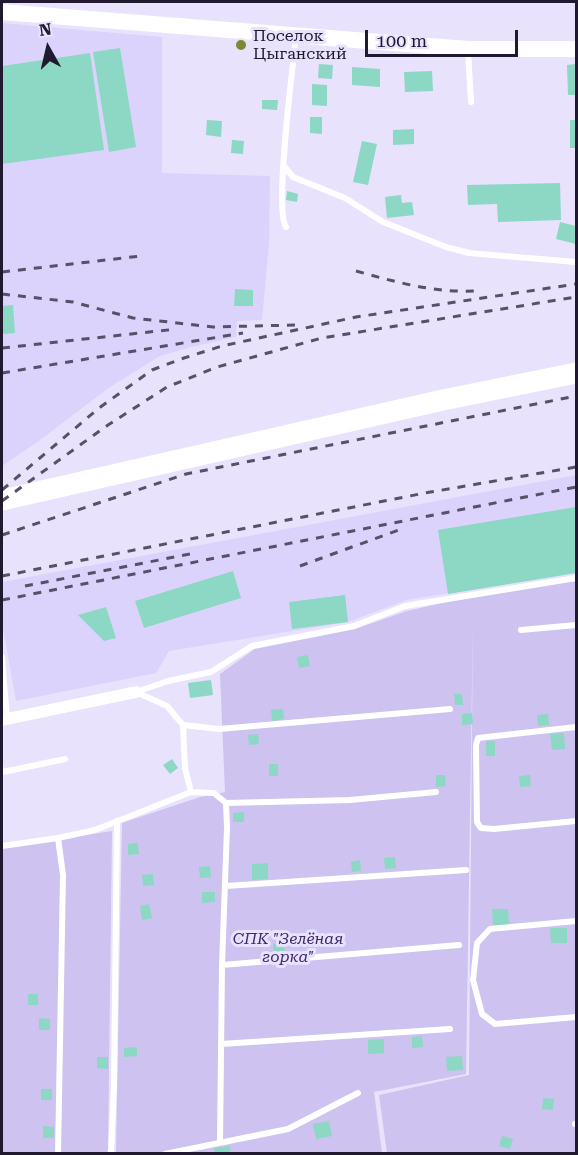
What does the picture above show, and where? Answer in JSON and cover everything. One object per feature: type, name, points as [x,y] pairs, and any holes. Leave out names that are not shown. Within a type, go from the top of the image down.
[{"type":"highway","points":[[2,500],[443,400],[576,373]]},
{"type":"street","points":[[2,12],[468,49],[576,49]]},
{"type":"street","points":[[4,720],[136,692]]},
{"type":"lane","points":[[286,227],[282,215],[284,166],[296,35]]},
{"type":"lane","points":[[468,49],[471,102]]},
{"type":"lane","points":[[284,166],[293,177],[345,198],[383,222],[446,247],[469,253],[576,262]]},
{"type":"lane","points":[[136,692],[168,681],[211,672],[252,646],[354,626],[405,606],[576,578]]},
{"type":"lane","points":[[521,630],[576,625]]},
{"type":"lane","points":[[2,657],[4,720]]},
{"type":"lane","points":[[136,692],[166,706],[183,725],[184,768],[191,792]]},
{"type":"lane","points":[[183,725],[219,729],[450,709]]},
{"type":"lane","points":[[576,727],[478,738],[476,745],[477,822],[482,828],[494,829],[576,821]]},
{"type":"lane","points":[[2,770],[3,772],[65,759]]},
{"type":"lane","points":[[2,846],[95,830],[191,792],[214,793],[226,803],[350,800],[436,792]]},
{"type":"lane","points":[[220,1143],[226,803]]},
{"type":"lane","points":[[111,1154],[117,821]]},
{"type":"lane","points":[[58,838],[63,875],[58,1154]]},
{"type":"lane","points":[[226,886],[466,870]]},
{"type":"lane","points":[[576,921],[490,929],[477,943],[473,980],[482,1014],[495,1024],[576,1017]]},
{"type":"lane","points":[[222,965],[459,945]]},
{"type":"lane","points":[[220,1044],[450,1029]]},
{"type":"lane","points":[[165,1154],[288,1129],[358,1093]]},
{"type":"shaded area","points":[[2,23],[162,37],[162,173],[270,176],[269,243],[262,320],[237,321],[236,337],[160,356],[110,387],[2,466]]},
{"type":"shaded area","points":[[576,475],[576,573],[406,600],[348,622],[169,651],[156,673],[16,701],[2,623],[2,582]]},
{"type":"green space","name":"СПК \"Зелёная горка\"","points":[[576,579],[576,1153],[387,1153],[379,1095],[469,1075],[473,617],[466,1074],[374,1092],[382,1153],[116,1154],[122,823],[200,797],[225,792],[220,674],[255,649],[355,629],[407,611],[473,596]]},
{"type":"green space","points":[[112,831],[108,1150],[106,1154],[2,1154],[2,848]]},
{"type":"building","points":[[120,48],[136,147],[109,152],[93,52]]},
{"type":"building","points":[[90,53],[104,150],[2,164],[2,66]]},
{"type":"building","points":[[319,64],[333,65],[332,79],[318,78]]},
{"type":"building","points":[[576,64],[576,95],[568,95],[567,65]]},
{"type":"building","points":[[352,67],[380,69],[380,87],[352,85]]},
{"type":"building","points":[[432,71],[433,91],[405,92],[404,72]]},
{"type":"building","points":[[312,84],[327,85],[327,106],[312,105]]},
{"type":"building","points":[[262,100],[278,100],[277,110],[262,109]]},
{"type":"building","points":[[310,117],[322,117],[322,134],[310,133]]},
{"type":"building","points":[[207,120],[222,121],[221,137],[206,135]]},
{"type":"building","points":[[570,120],[576,120],[576,148],[570,148]]},
{"type":"building","points":[[414,129],[414,144],[393,145],[393,130]]},
{"type":"building","points":[[232,140],[244,141],[243,154],[231,153]]},
{"type":"building","points":[[362,141],[377,144],[368,185],[353,182]]},
{"type":"building","points":[[560,183],[561,220],[498,222],[497,204],[468,205],[467,185]]},
{"type":"building","points":[[287,191],[298,194],[297,202],[286,200]]},
{"type":"building","points":[[401,195],[402,203],[412,202],[414,215],[387,218],[385,197]]},
{"type":"building","points":[[560,222],[576,226],[576,244],[556,239]]},
{"type":"building","points":[[235,289],[253,290],[253,306],[234,306]]},
{"type":"building","points":[[13,305],[15,333],[2,334],[2,306]]},
{"type":"building","points":[[576,507],[576,573],[448,594],[438,530]]},
{"type":"building","points":[[233,571],[241,598],[144,628],[135,601]]},
{"type":"building","points":[[345,595],[348,622],[292,629],[289,602]]},
{"type":"building","points":[[106,607],[116,638],[104,641],[78,615]]},
{"type":"building","points":[[308,655],[310,666],[299,668],[297,657]]},
{"type":"building","points":[[211,680],[213,695],[190,698],[188,683]]},
{"type":"building","points":[[454,694],[462,694],[463,705],[455,705]]},
{"type":"building","points":[[283,709],[284,719],[272,721],[271,710]]},
{"type":"building","points":[[472,713],[473,724],[462,725],[462,714]]},
{"type":"building","points":[[548,714],[549,725],[538,726],[537,715]]},
{"type":"building","points":[[564,733],[565,749],[552,750],[550,734]]},
{"type":"building","points":[[258,734],[259,744],[249,745],[248,735]]},
{"type":"building","points":[[486,741],[495,741],[495,756],[486,756]]},
{"type":"building","points":[[172,759],[178,768],[170,774],[163,765]]},
{"type":"building","points":[[269,764],[278,764],[278,776],[269,776]]},
{"type":"building","points":[[436,775],[445,775],[446,786],[436,787]]},
{"type":"building","points":[[530,775],[531,786],[520,787],[519,776]]},
{"type":"building","points":[[244,812],[244,822],[233,822],[233,813]]},
{"type":"building","points":[[138,843],[139,854],[128,855],[128,844]]},
{"type":"building","points":[[395,857],[396,868],[385,869],[384,858]]},
{"type":"building","points":[[360,860],[361,871],[352,872],[351,862]]},
{"type":"building","points":[[268,863],[268,879],[252,880],[252,864]]},
{"type":"building","points":[[210,866],[211,877],[200,878],[199,867]]},
{"type":"building","points":[[153,874],[154,885],[143,886],[142,875]]},
{"type":"building","points":[[202,892],[215,892],[215,902],[202,903]]},
{"type":"building","points":[[149,904],[152,918],[142,920],[140,906]]},
{"type":"building","points":[[492,909],[508,909],[509,925],[493,925]]},
{"type":"building","points":[[550,928],[567,928],[567,943],[551,943]]},
{"type":"building","points":[[284,943],[285,955],[274,955],[273,944]]},
{"type":"building","points":[[28,994],[38,994],[38,1005],[28,1005]]},
{"type":"building","points":[[39,1018],[50,1019],[50,1030],[39,1030]]},
{"type":"building","points":[[422,1036],[423,1047],[412,1048],[412,1037]]},
{"type":"building","points":[[384,1039],[384,1053],[368,1054],[368,1040]]},
{"type":"building","points":[[137,1047],[137,1056],[124,1057],[124,1048]]},
{"type":"building","points":[[462,1056],[463,1070],[447,1071],[446,1057]]},
{"type":"building","points":[[97,1057],[108,1057],[108,1069],[97,1068]]},
{"type":"building","points":[[41,1089],[52,1089],[52,1100],[41,1100]]},
{"type":"building","points":[[543,1098],[554,1099],[553,1110],[542,1109]]},
{"type":"building","points":[[329,1121],[332,1136],[316,1139],[313,1124]]},
{"type":"building","points":[[43,1126],[54,1127],[54,1138],[43,1138]]},
{"type":"building","points":[[502,1136],[513,1139],[510,1149],[499,1146]]},
{"type":"building","points":[[230,1146],[231,1154],[215,1154],[214,1148]]},
{"type":"railway","points":[[2,272],[141,256]]},
{"type":"railway","points":[[356,271],[400,283],[445,290],[476,291]]},
{"type":"railway","points":[[2,490],[99,408],[152,370],[184,358],[222,346],[356,317],[576,284]]},
{"type":"railway","points":[[2,294],[73,302],[133,318],[213,327],[295,325]]},
{"type":"railway","points":[[2,501],[108,425],[167,387],[217,367],[322,338],[576,297]]},
{"type":"railway","points":[[2,348],[177,329]]},
{"type":"railway","points":[[2,373],[243,333]]},
{"type":"railway","points":[[2,535],[186,474],[576,396]]},
{"type":"railway","points":[[2,576],[425,493],[576,467]]},
{"type":"railway","points":[[2,600],[576,487]]},
{"type":"railway","points":[[300,566],[404,528]]},
{"type":"railway","points":[[25,586],[190,554]]},
{"type":"place","name":"Поселок Цыганский","points":[[241,45]]}]
